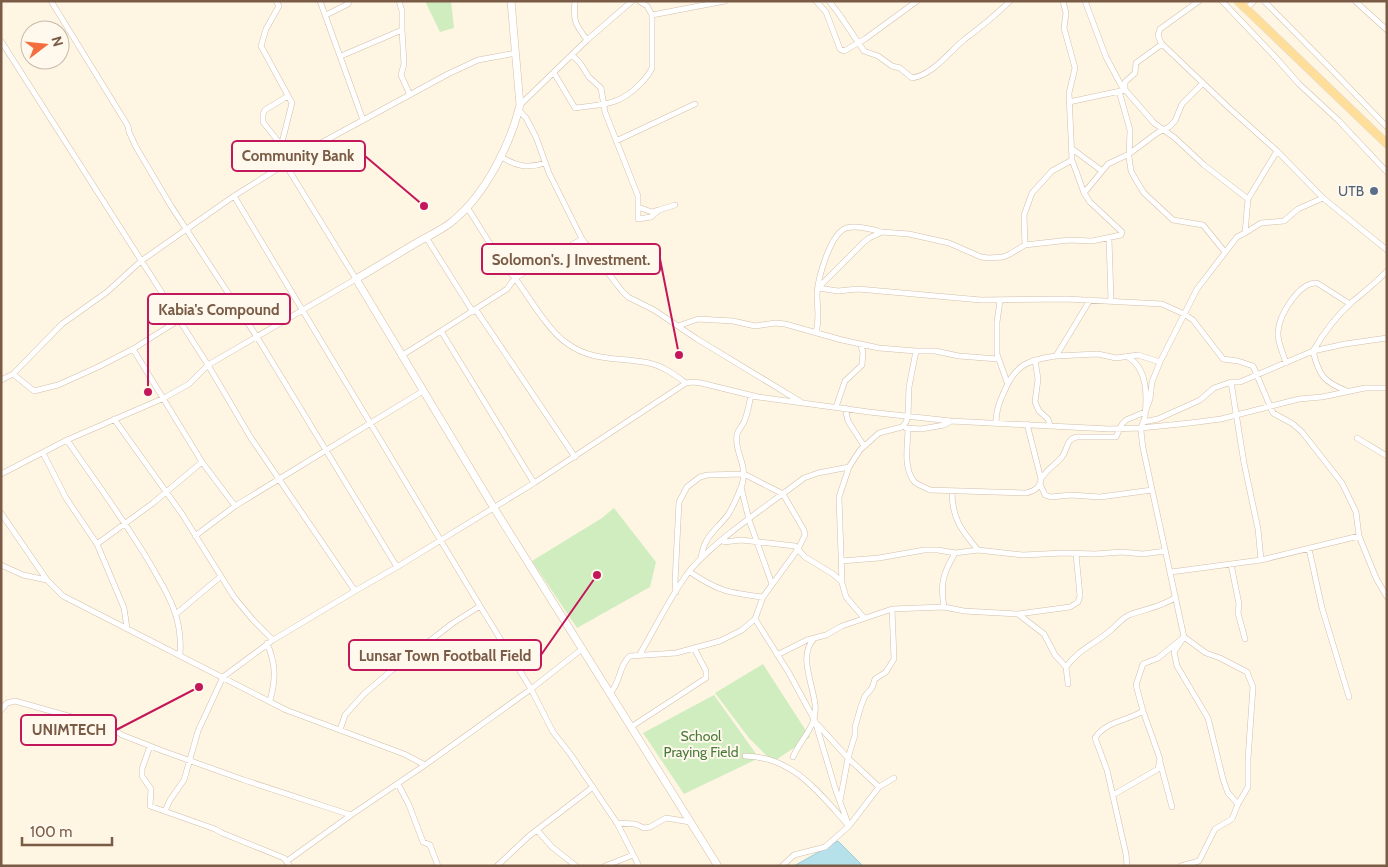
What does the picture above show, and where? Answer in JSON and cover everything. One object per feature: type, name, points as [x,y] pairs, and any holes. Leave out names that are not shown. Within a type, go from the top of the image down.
[{"type":"main road","points":[[1238,1],[1387,144]]},
{"type":"street","points":[[51,1],[128,126],[136,147],[166,197],[188,228],[257,337],[397,567]]},
{"type":"street","points":[[276,1],[279,6],[266,29],[262,46],[292,103],[279,154],[494,508],[718,866]]},
{"type":"street","points":[[320,1],[363,120]]},
{"type":"street","points":[[326,15],[348,4],[349,1]]},
{"type":"street","points":[[399,1],[402,11],[404,64],[401,75],[410,95]]},
{"type":"street","points":[[1,474],[67,440],[164,398],[188,384],[208,365],[451,223],[468,207],[486,182],[513,128],[519,107],[511,1]]},
{"type":"street","points":[[576,1],[573,13],[575,21],[587,40]]},
{"type":"street","points":[[519,107],[625,4],[632,1]]},
{"type":"street","points":[[554,73],[575,108],[603,104],[622,99],[630,94],[650,74],[652,68],[652,15],[647,6],[639,1]]},
{"type":"street","points":[[652,15],[725,1]]},
{"type":"street","points":[[816,1],[823,4],[840,48],[846,51],[917,1]]},
{"type":"street","points":[[829,1],[840,14],[864,51],[878,56],[892,66],[900,68],[908,76],[917,77],[936,65],[1010,1]]},
{"type":"street","points":[[816,333],[819,321],[818,288],[824,260],[831,245],[841,231],[853,227],[909,234],[937,240],[949,243],[981,257],[989,258],[1003,257],[1025,245],[1069,240],[1092,241],[1122,236],[1122,232],[1090,202],[1084,193],[1072,160],[1069,87],[1075,68],[1064,28],[1066,14],[1063,1]]},
{"type":"street","points":[[1085,1],[1106,57],[1122,90],[1154,123],[1175,138],[1204,165],[1248,199]]},
{"type":"street","points":[[1199,1],[1160,29],[1158,35],[1162,44],[1277,151],[1323,198],[1387,250]]},
{"type":"street","points":[[1222,1],[1299,84],[1338,120],[1387,172]]},
{"type":"street","points":[[1246,9],[1254,1]]},
{"type":"street","points":[[1264,1],[1314,50],[1370,112],[1387,127]]},
{"type":"street","points":[[1355,1],[1387,30]]},
{"type":"street","points":[[341,56],[402,30]]},
{"type":"street","points":[[1,41],[208,365],[251,438],[354,591]]},
{"type":"street","points":[[1162,44],[1136,63],[1135,73],[1125,82],[1122,90],[1130,130],[1129,154],[1131,171],[1144,193],[1173,220],[1203,226],[1225,252]]},
{"type":"street","points":[[1,380],[13,374],[62,324],[106,292],[141,261],[234,196],[363,120],[478,60],[516,53]]},
{"type":"street","points":[[572,55],[580,62],[589,77],[601,88],[603,104],[638,196],[638,219],[651,217],[659,210]]},
{"type":"street","points":[[1084,193],[1108,164],[1129,154],[1157,133],[1169,127],[1175,121],[1182,104],[1188,96],[1203,83]]},
{"type":"street","points":[[1069,102],[1122,90]]},
{"type":"street","points":[[281,145],[262,119],[265,110],[288,96]]},
{"type":"street","points":[[616,141],[695,104]]},
{"type":"street","points":[[519,107],[536,137],[545,163],[582,238],[628,297],[654,310],[804,404]]},
{"type":"street","points":[[1071,148],[1102,171]]},
{"type":"street","points":[[1245,233],[1248,199],[1277,151]]},
{"type":"street","points":[[500,156],[512,164],[524,167],[545,163]]},
{"type":"street","points":[[1025,245],[1024,215],[1032,193],[1052,171],[1072,160]]},
{"type":"street","points":[[234,196],[531,688],[553,732],[593,787],[616,823],[639,866]]},
{"type":"street","points":[[916,351],[909,387],[907,424],[907,465],[912,480],[930,490],[952,492],[1031,492],[1054,463],[1061,458],[1068,443],[1074,437],[1115,437],[1126,420],[1144,412],[1150,399],[1152,382],[1160,362],[1184,314],[1204,278],[1237,237],[1261,223],[1284,221],[1298,209],[1323,198]]},
{"type":"street","points":[[638,207],[652,212],[675,206]]},
{"type":"street","points":[[468,207],[504,266],[553,330],[568,344],[596,357],[650,363],[664,368],[686,383]]},
{"type":"street","points":[[818,288],[862,243],[882,232]]},
{"type":"street","points":[[426,237],[575,457]]},
{"type":"street","points":[[402,356],[507,289],[515,278],[582,238]]},
{"type":"street","points":[[1109,239],[1111,300]]},
{"type":"street","points":[[1349,391],[1330,384],[1320,375],[1313,351],[1324,334],[1350,304],[1387,271]]},
{"type":"street","points":[[1286,363],[1278,334],[1279,323],[1284,311],[1298,292],[1313,283],[1317,283],[1350,304]]},
{"type":"street","points":[[818,288],[838,291],[858,288],[889,293],[1000,301],[1015,299],[1111,300],[1162,304],[1184,314],[1193,320],[1223,359],[1253,366],[1273,413],[1293,424],[1302,432],[1342,483],[1356,512],[1359,536],[1376,578],[1387,597]]},
{"type":"street","points":[[1056,356],[1090,300]]},
{"type":"street","points":[[1000,301],[996,341],[998,359],[1007,382]]},
{"type":"street","points":[[678,326],[698,319],[733,321],[756,326],[775,323],[785,324],[879,348],[935,351],[959,356],[998,359]]},
{"type":"street","points":[[13,374],[34,391],[42,390],[66,382],[133,349],[179,320]]},
{"type":"street","points":[[441,331],[534,483]]},
{"type":"street","points":[[1143,422],[1158,419],[1200,400],[1214,388],[1231,382],[1240,382],[1313,351],[1387,338]]},
{"type":"street","points":[[836,407],[845,381],[862,365],[863,352],[860,344]]},
{"type":"street","points":[[133,349],[202,462],[235,506]]},
{"type":"street","points":[[996,423],[996,409],[1007,382],[1014,373],[1035,360],[1056,356],[1098,354],[1116,358],[1138,355],[1160,362]]},
{"type":"street","points":[[1128,356],[1137,364],[1144,378],[1146,388],[1141,428],[1142,448],[1184,637],[1206,653],[1247,672],[1253,687],[1248,787],[1232,819],[1215,829],[1199,861],[1182,866]]},
{"type":"street","points":[[1035,360],[1038,379],[1036,402],[1038,411],[1048,419],[1050,425]]},
{"type":"street","points":[[1231,382],[1258,529],[1258,548],[1261,560]]},
{"type":"street","points":[[165,811],[184,780],[198,730],[223,677],[267,643],[441,541],[575,457],[686,383],[701,383],[751,395],[804,404],[845,408],[921,429],[944,425],[952,420]]},
{"type":"street","points":[[864,618],[846,597],[842,581],[838,503],[853,459],[879,433],[907,424],[952,420],[1121,429],[1141,428],[1190,423],[1270,407],[1299,399],[1322,397],[1365,388],[1387,388]]},
{"type":"street","points":[[195,536],[235,506],[423,391]]},
{"type":"street","points":[[700,560],[709,534],[727,516],[741,486],[744,465],[737,442],[737,434],[745,419],[751,395]]},
{"type":"street","points":[[845,408],[848,420],[864,446]]},
{"type":"street","points":[[114,419],[195,536],[234,598],[273,640]]},
{"type":"street","points":[[1027,424],[1040,482],[1045,495],[1051,497],[1071,495],[1100,497],[1152,490]]},
{"type":"street","points":[[1357,438],[1387,456]]},
{"type":"street","points":[[67,440],[125,523],[171,601],[176,614],[181,643],[180,655]]},
{"type":"street","points":[[43,453],[66,498],[97,544],[124,608],[127,628]]},
{"type":"street","points":[[97,544],[202,462]]},
{"type":"street","points":[[640,654],[676,592],[700,560],[749,520],[812,474],[849,467]]},
{"type":"street","points":[[610,693],[615,688],[627,658],[634,654],[676,653],[694,648],[732,636],[755,619],[763,597],[798,549],[805,533],[783,494],[744,474],[706,475],[693,481],[682,494],[679,502],[676,592]]},
{"type":"street","points":[[741,486],[744,505],[772,584]]},
{"type":"street","points":[[952,492],[952,506],[956,519],[963,534],[978,550]]},
{"type":"street","points":[[1,513],[47,580],[63,596],[286,710],[404,754],[425,764]]},
{"type":"street","points":[[1171,572],[1261,560],[1359,536]]},
{"type":"street","points":[[721,542],[730,540],[795,546],[805,557],[842,581]]},
{"type":"street","points":[[1309,549],[1322,608],[1349,696]]},
{"type":"street","points":[[841,561],[879,558],[924,550],[955,553],[978,550],[1023,555],[1122,552],[1143,554],[1165,550]]},
{"type":"street","points":[[944,606],[941,590],[942,579],[955,553]]},
{"type":"street","points":[[777,655],[807,640],[826,635],[842,626],[892,609],[944,606],[964,611],[1018,614],[1070,608],[1075,605],[1080,596],[1076,554]]},
{"type":"street","points":[[1231,564],[1239,604],[1238,613],[1245,639]]},
{"type":"street","points":[[1,565],[23,575],[47,580]]},
{"type":"street","points":[[690,572],[711,586],[730,593],[763,597]]},
{"type":"street","points":[[176,614],[220,577]]},
{"type":"street","points":[[1066,667],[1074,656],[1110,631],[1122,619],[1162,605],[1176,596]]},
{"type":"street","points":[[340,730],[345,715],[364,694],[392,670],[454,623],[480,606]]},
{"type":"street","points":[[840,801],[848,758],[855,735],[856,718],[865,696],[872,688],[875,679],[886,672],[894,660],[892,609]]},
{"type":"street","points":[[1018,614],[1044,634],[1055,655],[1066,667],[1068,684]]},
{"type":"street","points":[[755,619],[814,720],[850,826]]},
{"type":"street","points":[[1172,807],[1160,759],[1136,685],[1143,664],[1158,658],[1184,637]]},
{"type":"street","points":[[1184,637],[1174,652],[1177,666],[1208,718],[1223,779],[1228,793],[1238,804]]},
{"type":"street","points":[[793,757],[814,720],[815,703],[806,664],[809,646],[814,639]]},
{"type":"street","points":[[267,643],[275,664],[274,687],[270,701]]},
{"type":"street","points":[[631,727],[706,678],[706,671],[694,648]]},
{"type":"street","points":[[150,746],[142,769],[142,776],[151,789],[150,806],[215,829],[284,858],[289,864],[351,815],[398,784],[582,649]]},
{"type":"street","points":[[1,710],[7,703],[15,701],[111,728],[122,735],[150,746],[244,780],[351,815]]},
{"type":"street","points":[[1127,866],[1107,770],[1095,738],[1100,730],[1120,720],[1134,717],[1143,711]]},
{"type":"street","points":[[814,720],[848,758],[879,787]]},
{"type":"street","points":[[745,756],[753,756],[788,766],[816,788],[850,826]]},
{"type":"street","points":[[1112,796],[1158,768],[1160,759]]},
{"type":"street","points":[[782,866],[794,855],[825,847],[850,826],[879,787],[894,778]]},
{"type":"street","points":[[398,784],[409,805],[423,842],[430,845],[438,866]]},
{"type":"street","points":[[497,866],[537,830],[593,787]]},
{"type":"street","points":[[616,823],[635,824],[644,828],[650,827],[666,818],[690,822]]},
{"type":"street","points":[[537,830],[552,847],[576,866]]},
{"type":"street","points":[[605,866],[633,856]]},
{"type":"green space","points":[[425,1],[451,1],[454,28],[440,32]]},
{"type":"green space","points":[[614,508],[656,562],[650,587],[577,628],[532,561],[602,518]]},
{"type":"green space","points":[[763,664],[810,737],[773,762],[749,738],[715,693]]},
{"type":"green space","name":"School Praying Field","points":[[714,695],[759,758],[684,794],[643,733]]},
{"type":"water","points":[[838,841],[863,866],[794,866]]},
{"type":"place","name":"UTB","points":[[1374,191]]},
{"type":"place","name":"Community Bank","points":[[424,206]]},
{"type":"place","name":"Solomon's. J Investment.","points":[[679,355]]},
{"type":"place","name":"Kabia's Compound","points":[[148,392]]},
{"type":"place","name":"Lunsar Town Football Field","points":[[597,575]]},
{"type":"place","name":"UNIMTECH","points":[[199,687]]}]
